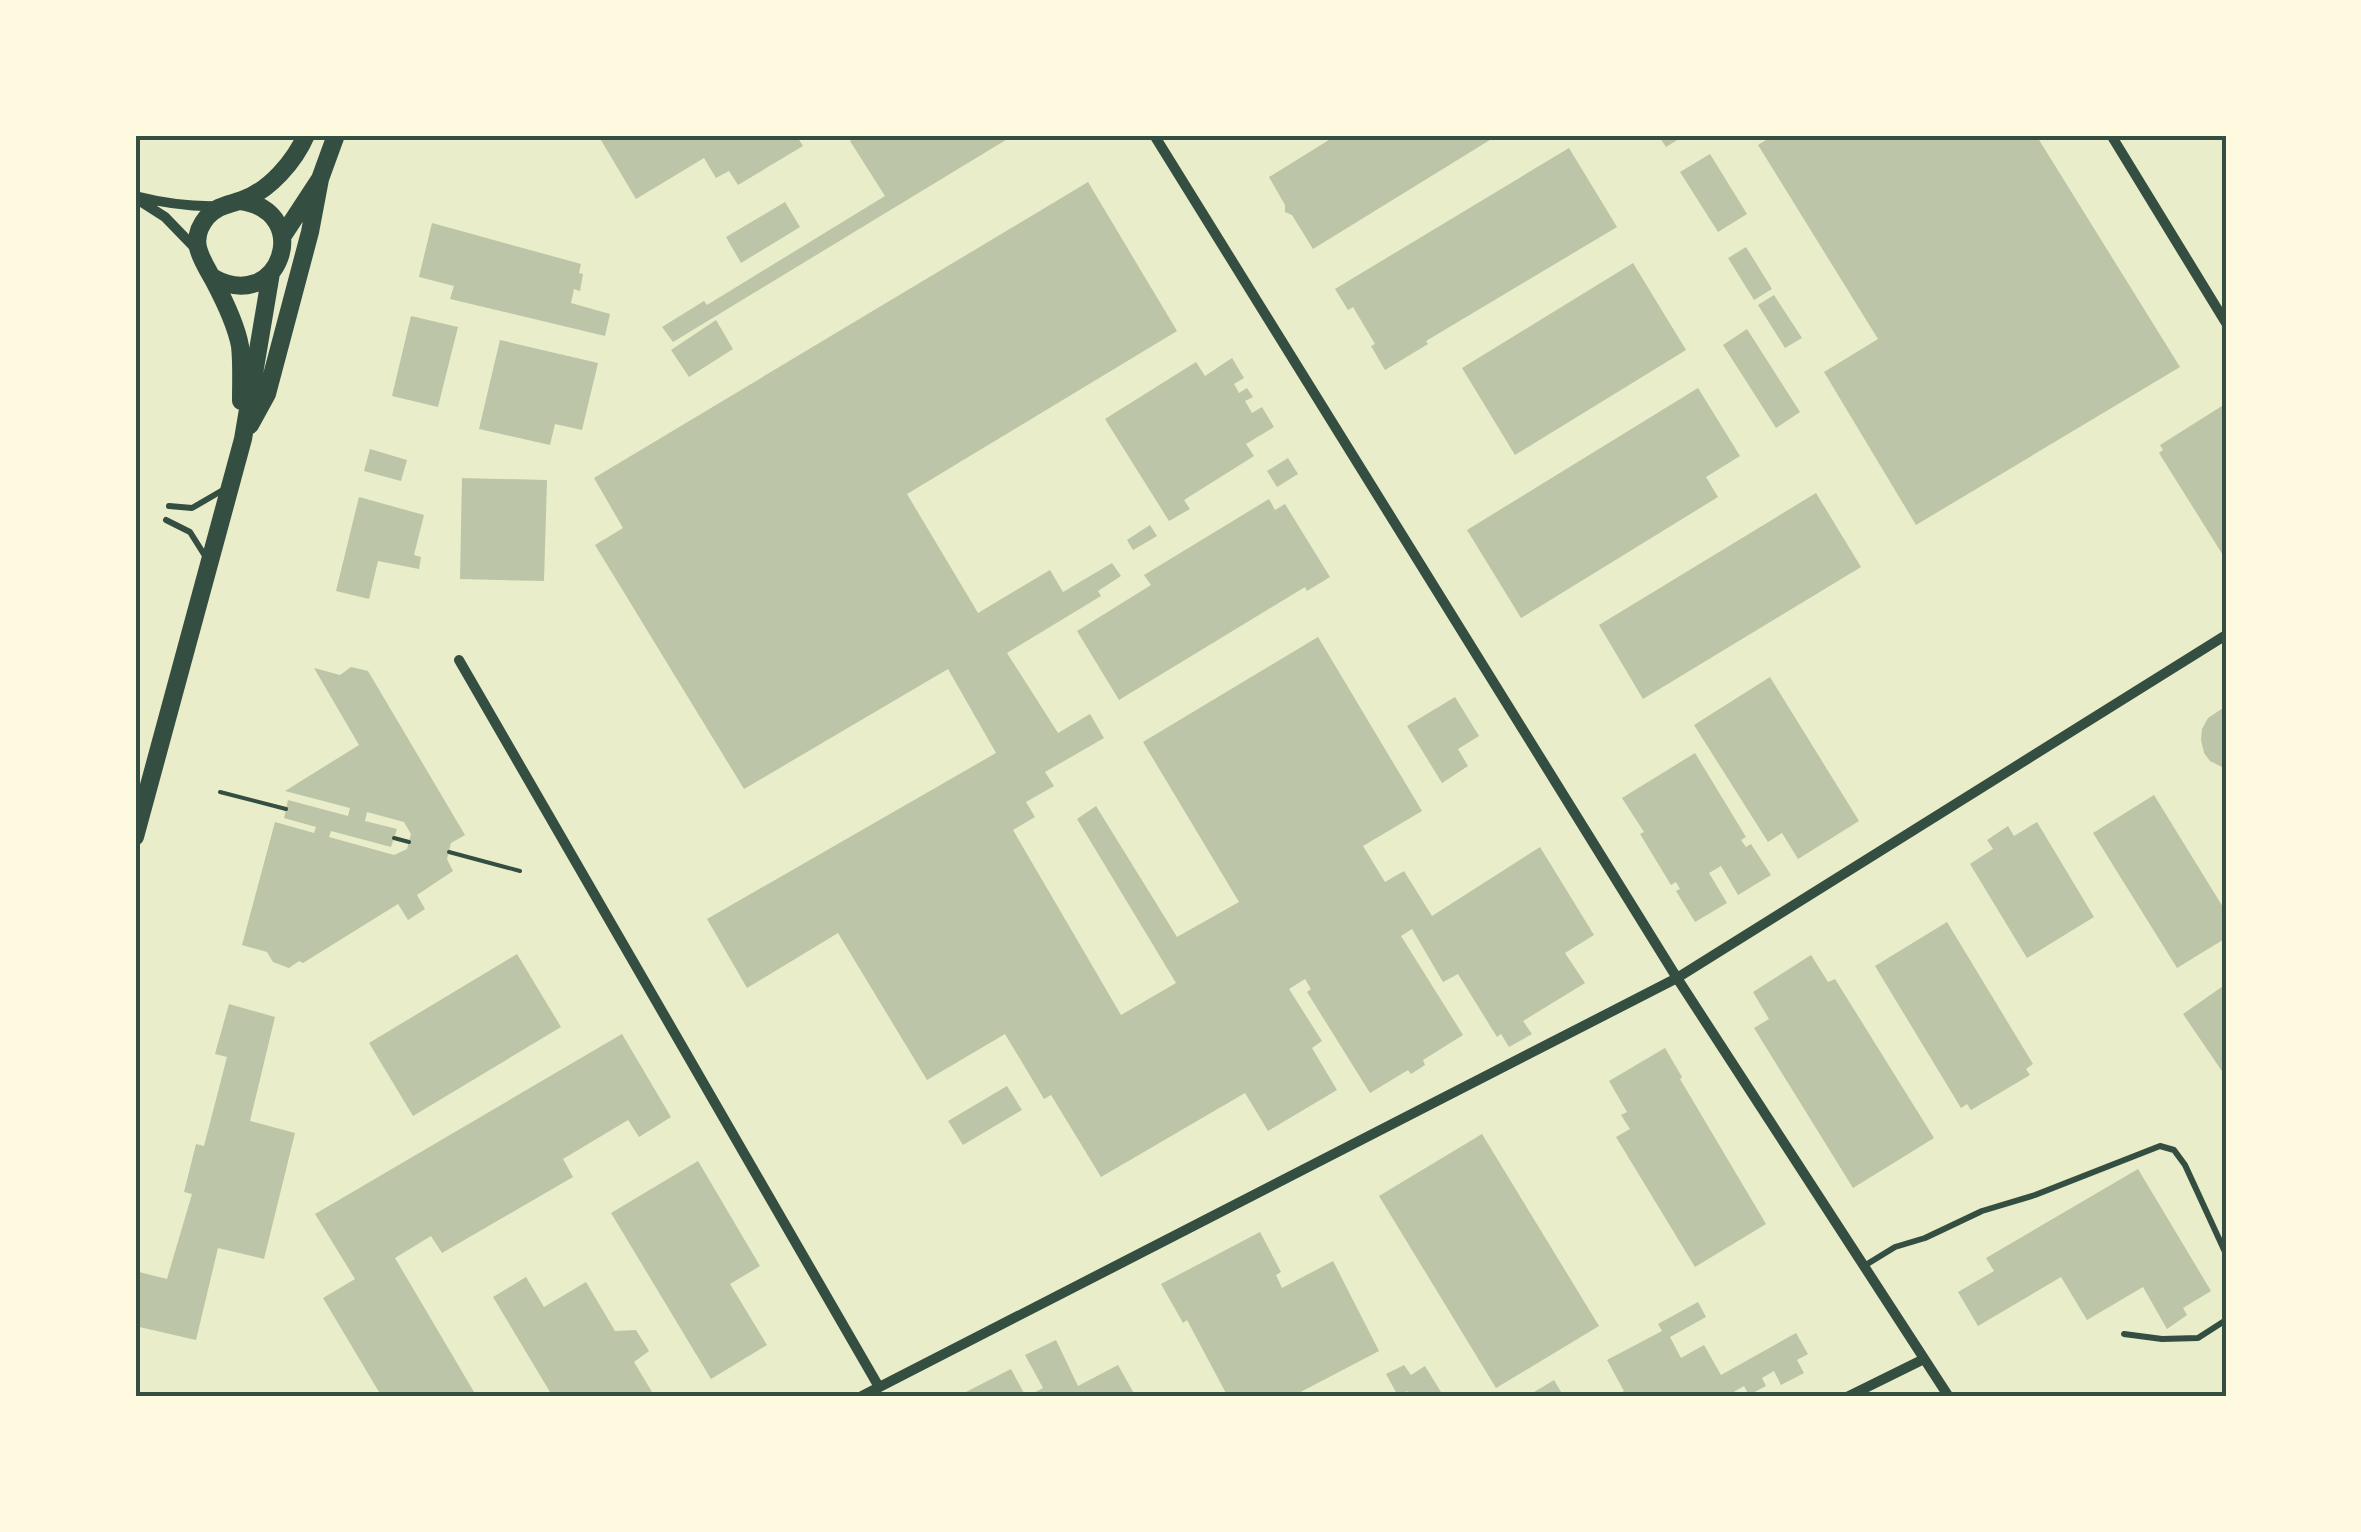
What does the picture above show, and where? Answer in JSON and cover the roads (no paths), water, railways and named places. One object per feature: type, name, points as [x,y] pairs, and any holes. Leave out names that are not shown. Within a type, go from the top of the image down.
[{"type":"main road","points":[[242,439],[240,345],[229,312],[203,265],[198,237],[202,224],[220,206],[240,201],[286,169],[306,135]]},
{"type":"main road","points":[[242,439],[266,394],[310,232],[320,179],[336,135]]},
{"type":"main road","points":[[282,237],[320,179]]},
{"type":"main road","points":[[212,277],[223,283],[248,286],[261,282],[278,262],[282,250],[279,226],[263,208],[240,201]]},
{"type":"main road","points":[[135,838],[242,439],[271,273]]},
{"type":"street","points":[[1154,135],[1677,978],[1949,1397]]},
{"type":"street","points":[[2112,135],[2226,323]]},
{"type":"street","points":[[135,197],[169,204],[220,206]]},
{"type":"street","points":[[135,197],[165,217],[198,252]]},
{"type":"street","points":[[860,1397],[1677,978],[2226,636]]},
{"type":"street","points":[[459,660],[879,1387]]},
{"type":"street","points":[[1847,1397],[1924,1359]]},
{"type":"lane","points":[[169,506],[192,508],[230,482]]},
{"type":"lane","points":[[166,520],[190,532],[208,562]]},
{"type":"lane","points":[[1864,1266],[1895,1246],[2160,1146],[2174,1150],[2185,1165],[2226,1254]]},
{"type":"lane","points":[[2124,1334],[2162,1340],[2198,1338],[2226,1320]]}]
